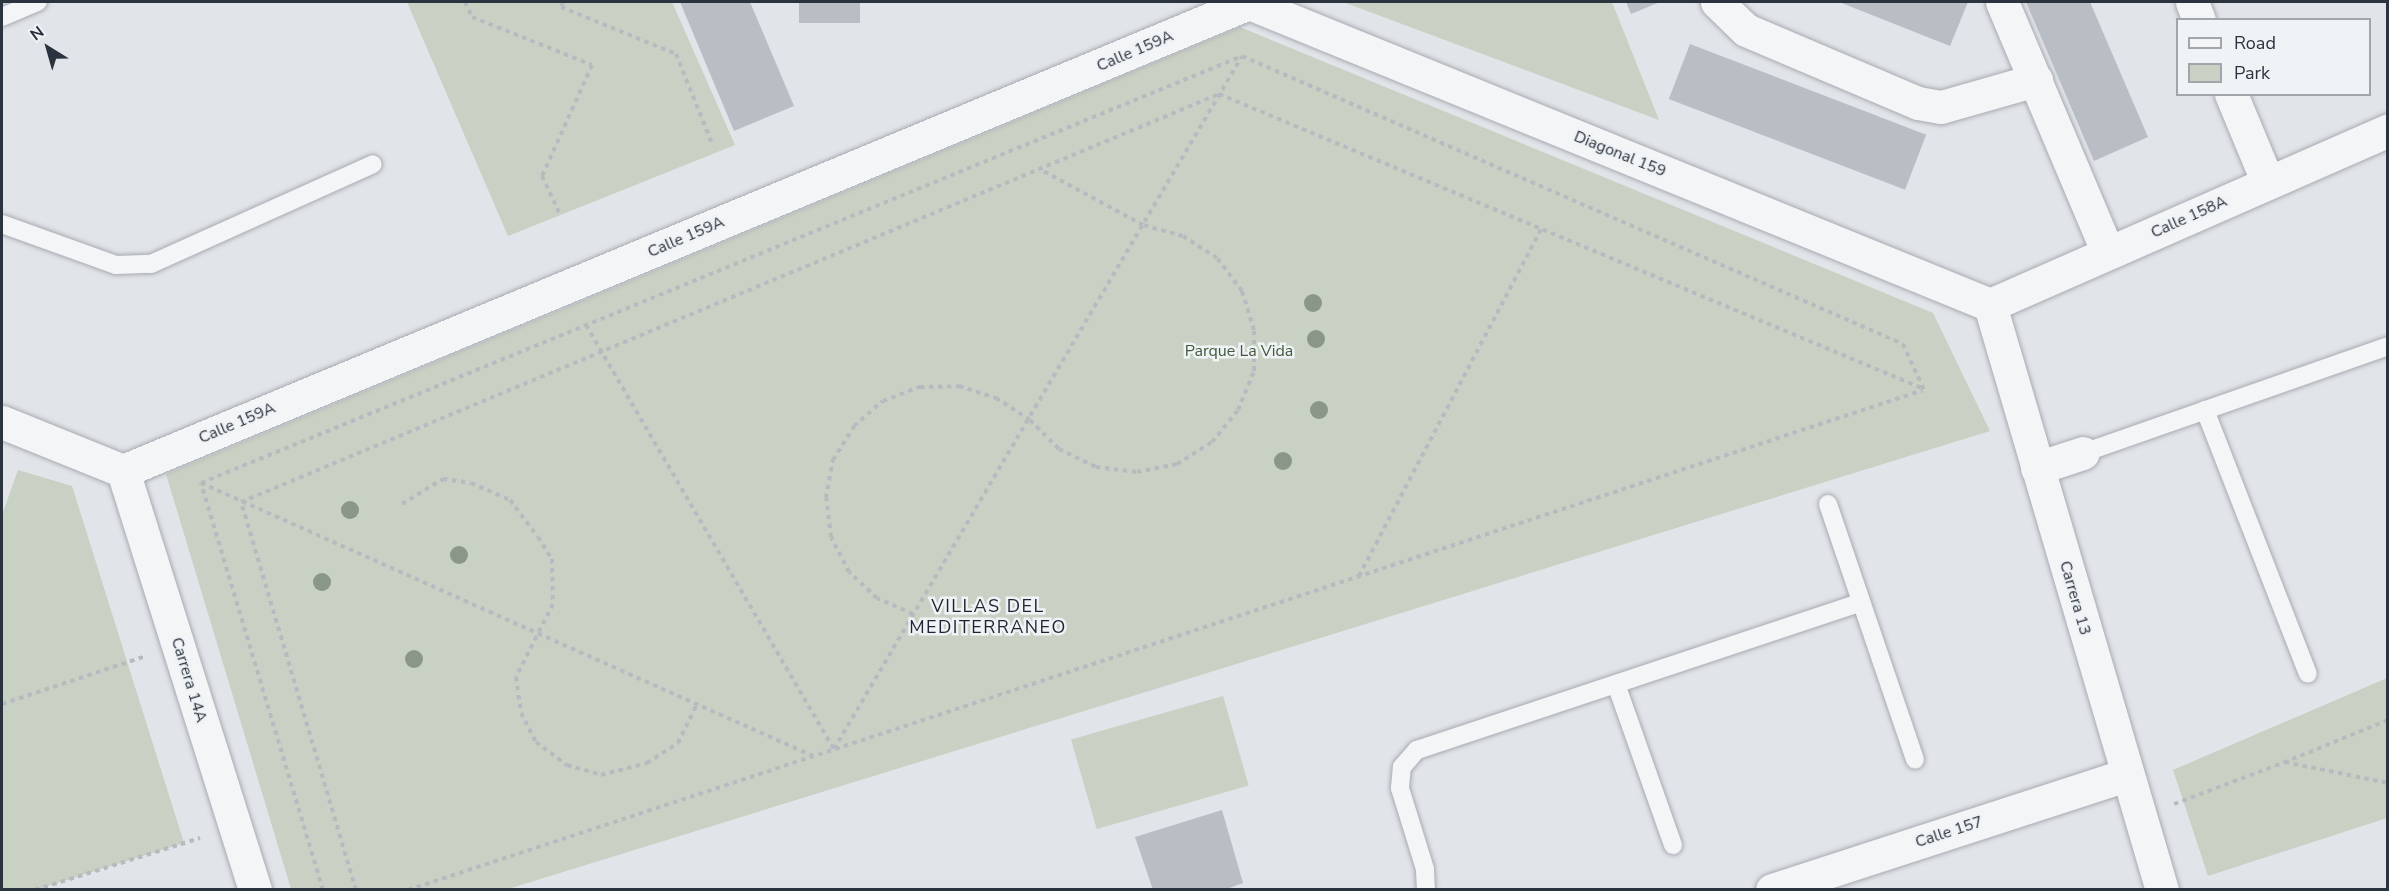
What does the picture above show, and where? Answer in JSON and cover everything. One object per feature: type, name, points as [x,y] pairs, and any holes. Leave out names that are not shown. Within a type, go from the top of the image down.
[{"type":"street","name":"Diagonal 159","points":[[1248,2],[1990,305]]},
{"type":"street","name":"Calle 159A","points":[[123,471],[1248,2]]},
{"type":"street","points":[[1717,2],[1746,30],[1918,104],[1941,107],[2036,80]]},
{"type":"street","points":[[2002,2],[2108,253]]},
{"type":"street","points":[[2192,2],[2198,18]]},
{"type":"street","points":[[2232,96],[2268,183]]},
{"type":"street","name":"Calle 158A","points":[[1990,305],[2388,130]]},
{"type":"street","name":"Carrera 13","points":[[1990,305],[2126,775],[2162,890]]},
{"type":"street","points":[[2,422],[123,471]]},
{"type":"street","points":[[2037,468],[2083,453]]},
{"type":"street","name":"Carrera 14A","points":[[123,471],[255,890]]},
{"type":"street","name":"Calle 157","points":[[1772,890],[2126,775]]},
{"type":"lane","points":[[2,17],[38,2]]},
{"type":"lane","points":[[2,224],[116,265],[151,264],[373,164]]},
{"type":"lane","points":[[2083,453],[2388,346]]},
{"type":"lane","points":[[2205,410],[2308,674]]},
{"type":"lane","points":[[1828,504],[1915,760]]},
{"type":"lane","points":[[1426,890],[1425,869],[1400,788],[1402,768],[1417,750],[1861,602]]},
{"type":"lane","points":[[1616,684],[1673,845]]},
{"type":"path","points":[[465,2],[472,17],[592,65],[542,176],[559,212]]},
{"type":"path","points":[[563,2],[561,7],[675,54],[713,146]]},
{"type":"path","points":[[834,749],[1030,420],[1242,56]]},
{"type":"path","points":[[201,483],[1242,56],[1903,344],[1924,390]]},
{"type":"path","points":[[241,502],[1219,94],[1924,390]]},
{"type":"path","points":[[913,614],[870,592],[849,572],[831,537],[826,498],[833,460],[849,435],[883,401],[921,387],[959,386],[996,398],[1030,420],[1059,449],[1096,467],[1137,472],[1186,458],[1212,442],[1238,410],[1254,372],[1254,330],[1242,291],[1217,258],[1183,236],[1143,225],[1039,169]]},
{"type":"path","points":[[1358,576],[1541,229]]},
{"type":"path","points":[[586,325],[834,749]]},
{"type":"path","points":[[408,890],[1924,390]]},
{"type":"path","points":[[402,504],[443,479],[471,483],[510,500],[552,560],[552,604],[534,632],[516,677],[521,713],[537,742],[567,765],[601,775],[647,763],[678,743],[697,704]]},
{"type":"path","points":[[201,483],[813,756]]},
{"type":"path","points":[[201,483],[323,890]]},
{"type":"path","points":[[241,502],[356,890]]},
{"type":"path","points":[[2,704],[178,645]]},
{"type":"path","points":[[2139,817],[2388,720]]},
{"type":"path","points":[[2285,762],[2388,783]]},
{"type":"path","points":[[35,890],[235,826]]},
{"type":"green space","points":[[407,2],[672,2],[735,145],[508,236]]},
{"type":"green space","points":[[1343,2],[1612,2],[1659,120]]},
{"type":"green space","name":"Parque La Vida","points":[[1240,27],[1933,313],[1990,431],[508,889],[291,889],[166,474]]},
{"type":"green space","points":[[18,470],[72,486],[184,843],[35,890],[2,889],[2,515]]},
{"type":"green space","points":[[2387,678],[2387,818],[2208,876],[2173,770]]},
{"type":"green space","points":[[1223,696],[1249,785],[1097,829],[1071,740]]},
{"type":"building","points":[[680,2],[750,2],[794,106],[734,131]]},
{"type":"building","points":[[799,2],[860,2],[860,23],[799,23]]},
{"type":"building","points":[[1626,2],[1660,2],[1631,14]]},
{"type":"building","points":[[1839,2],[1968,2],[1950,46]]},
{"type":"building","points":[[2026,2],[2090,2],[2148,137],[2094,161]]},
{"type":"building","points":[[1690,44],[1926,135],[1905,190],[1669,99]]},
{"type":"building","points":[[1222,810],[1243,883],[1224,890],[1153,890],[1135,837]]},
{"type":"district","name":"VILLAS DEL MEDITERRANEO","points":[[988,617]]}]
